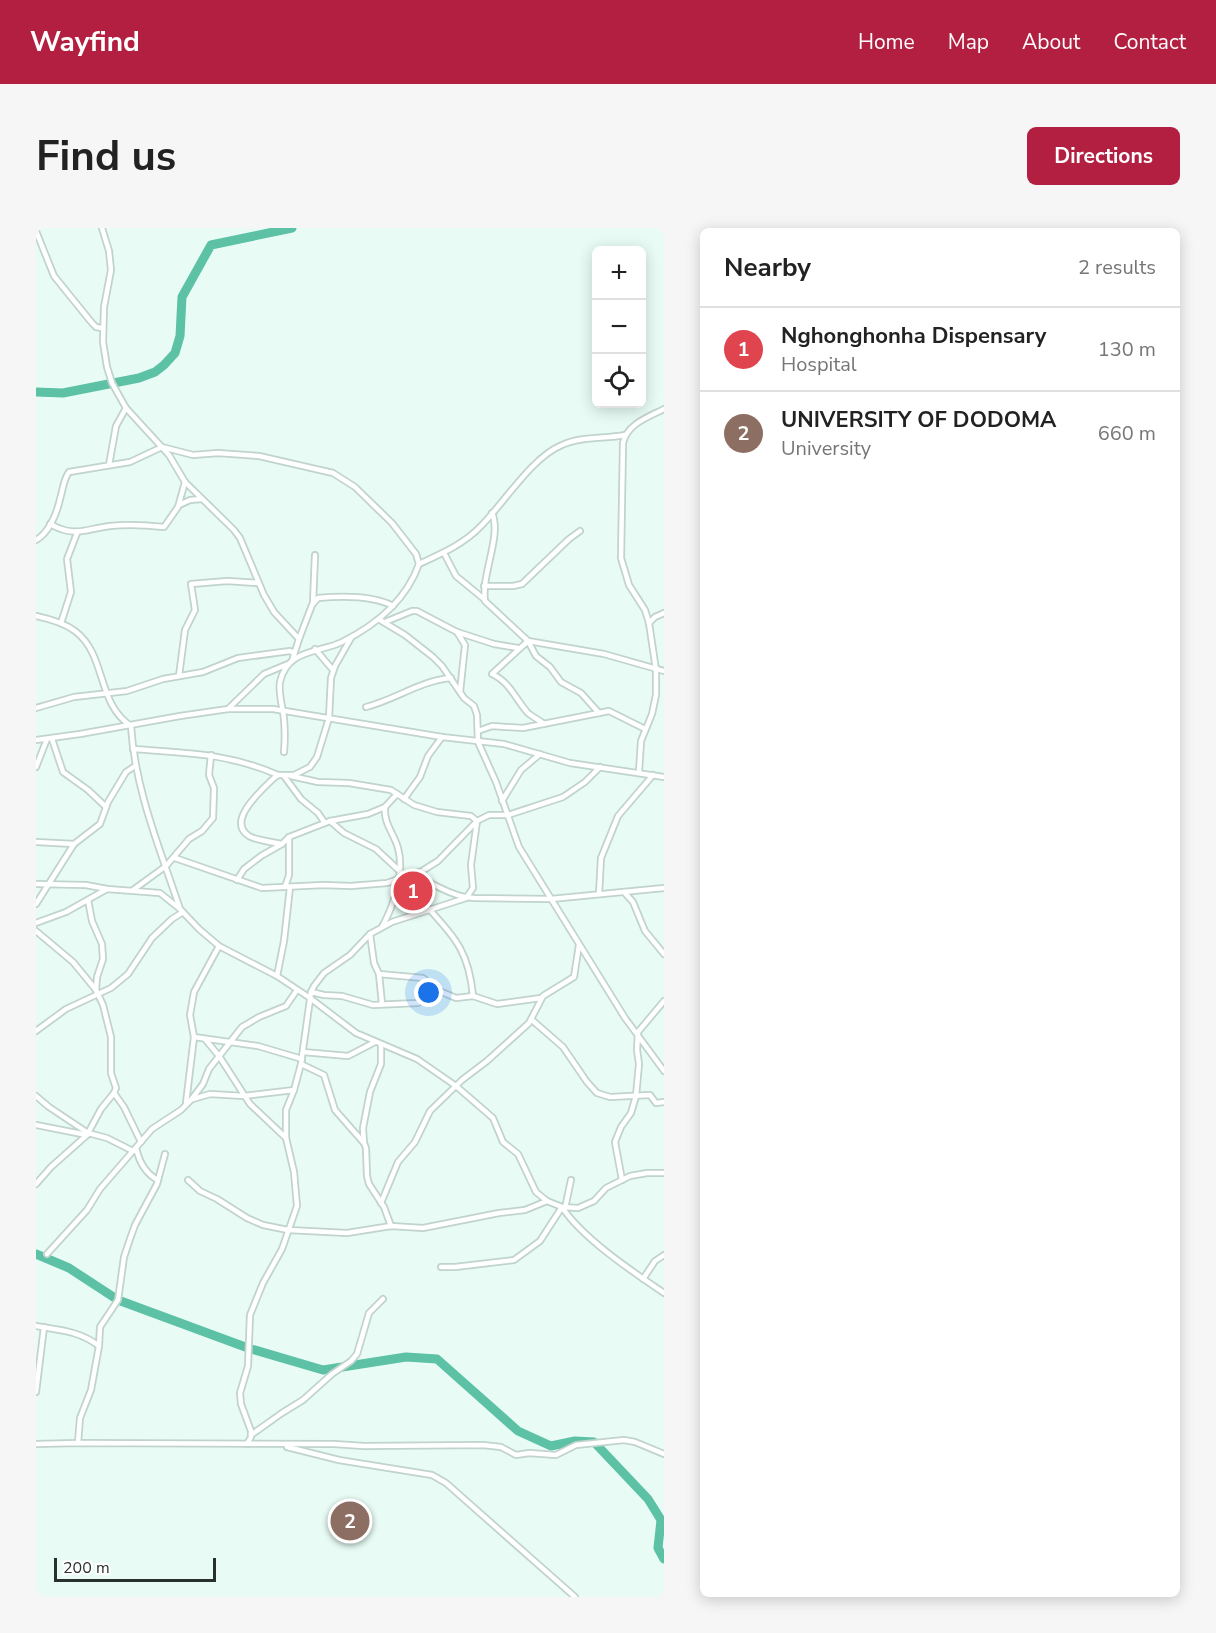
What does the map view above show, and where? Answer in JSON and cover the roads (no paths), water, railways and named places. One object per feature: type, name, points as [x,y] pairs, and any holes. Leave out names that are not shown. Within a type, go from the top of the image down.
[{"type":"street","points":[[102,228],[109,251],[111,270],[102,328],[107,367],[112,383],[126,408],[162,447],[185,482],[230,525],[240,538],[258,583],[274,612],[299,639]]},
{"type":"street","points":[[36,231],[54,276],[92,323],[102,328]]},
{"type":"street","points":[[109,465],[116,426],[126,408]]},
{"type":"street","points":[[639,772],[641,741],[652,714],[656,695],[656,670],[645,610],[629,585],[621,558],[625,435],[633,426],[664,409]]},
{"type":"street","points":[[382,621],[403,593],[419,564],[467,539],[534,466],[556,447],[575,441],[625,435]]},
{"type":"street","points":[[36,540],[50,524],[69,472],[139,459],[162,447],[193,455],[218,453],[259,456],[333,473],[355,487],[392,523],[416,554],[419,564]]},
{"type":"street","points":[[50,524],[58,529],[77,533],[109,526],[164,527],[174,516],[185,482]]},
{"type":"street","points":[[179,505],[190,500],[203,499]]},
{"type":"street","points":[[484,599],[484,586],[495,528],[492,513]]},
{"type":"street","points":[[484,586],[522,584],[580,531]]},
{"type":"street","points":[[61,624],[71,592],[68,559],[77,533]]},
{"type":"street","points":[[444,553],[456,576],[528,641],[536,656],[550,667],[561,682],[581,693],[599,713]]},
{"type":"street","points":[[313,604],[315,555]]},
{"type":"street","points":[[179,676],[185,630],[195,610],[191,584],[227,581],[258,583]]},
{"type":"street","points":[[284,752],[280,683],[313,604],[318,598],[354,598],[383,602],[393,606]]},
{"type":"street","points":[[228,709],[261,676],[315,649],[334,645],[382,621],[412,611],[417,611],[457,632],[494,644],[518,648]]},
{"type":"street","points":[[649,623],[664,612]]},
{"type":"street","points":[[36,616],[75,631],[89,648],[116,714],[131,726],[135,766],[182,910]]},
{"type":"street","points":[[382,621],[405,635],[433,657],[476,709],[478,742],[519,846],[638,1037],[664,1071]]},
{"type":"street","points":[[457,632],[466,648],[460,692]]},
{"type":"street","points":[[291,776],[314,762],[329,718],[333,669],[352,637]]},
{"type":"street","points":[[544,724],[529,714],[515,694],[492,674],[528,641],[604,654],[664,671]]},
{"type":"street","points":[[315,649],[333,669]]},
{"type":"street","points":[[36,708],[74,697],[127,691],[156,681],[203,672],[227,661],[244,657],[290,651],[294,653]]},
{"type":"street","points":[[366,707],[393,699],[423,683],[451,678]]},
{"type":"street","points":[[36,740],[228,709],[283,710],[442,737],[504,744],[570,763],[664,777]]},
{"type":"street","points":[[478,731],[492,726],[523,728],[609,711],[645,729]]},
{"type":"street","points":[[404,799],[423,770],[428,756],[442,737]]},
{"type":"street","points":[[36,767],[50,739]]},
{"type":"street","points":[[50,739],[63,772],[88,790],[106,807]]},
{"type":"street","points":[[133,749],[211,755],[237,760],[281,776],[391,790],[404,799],[437,812],[471,816],[477,821]]},
{"type":"street","points":[[502,801],[521,770],[540,754]]},
{"type":"street","points":[[133,890],[175,858],[189,839],[202,831],[214,816],[214,788],[209,775],[211,755]]},
{"type":"street","points":[[36,904],[74,844],[100,824],[106,807],[126,772],[135,766]]},
{"type":"street","points":[[175,858],[262,888],[364,885],[399,879],[428,868],[438,861],[477,821],[491,815],[508,814],[567,795],[600,767]]},
{"type":"street","points":[[598,894],[601,858],[618,816],[654,774]]},
{"type":"street","points":[[281,776],[301,799],[328,822],[376,849],[406,877]]},
{"type":"street","points":[[281,776],[249,803],[241,826],[250,837],[282,844]]},
{"type":"street","points":[[237,880],[244,869],[289,837],[328,822],[368,814],[385,807],[397,794]]},
{"type":"street","points":[[382,927],[391,909],[399,879],[399,851],[385,818],[385,807]]},
{"type":"street","points":[[466,898],[473,888],[471,865],[477,821]]},
{"type":"street","points":[[277,976],[284,941],[289,875],[289,837]]},
{"type":"street","points":[[36,842],[74,844]]},
{"type":"street","points":[[413,874],[466,898]]},
{"type":"street","points":[[36,884],[86,885],[160,893],[182,910],[219,946],[277,976],[297,990],[311,995],[342,996],[368,1004],[382,1004],[418,1003],[441,992]]},
{"type":"street","points":[[251,1434],[240,1397],[248,1366],[250,1315],[263,1283],[282,1249],[297,1206],[294,1172],[286,1138],[286,1110],[301,1062],[314,986],[324,973],[350,956],[370,934],[382,927],[466,898],[550,898],[664,888]]},
{"type":"street","points":[[36,923],[61,915],[108,889]]},
{"type":"street","points":[[624,892],[633,902],[645,931],[664,954]]},
{"type":"street","points":[[88,900],[92,921],[101,939],[103,956],[96,990]]},
{"type":"street","points":[[429,909],[460,947],[469,969],[473,996]]},
{"type":"street","points":[[36,1031],[66,1009],[99,995],[124,977],[152,938],[182,910]]},
{"type":"street","points":[[36,931],[66,956],[99,995],[111,1037],[111,1073],[116,1088],[101,1109],[88,1134],[51,1167],[36,1184]]},
{"type":"street","points":[[370,934],[373,960],[379,974],[382,1004]]},
{"type":"street","points":[[381,1203],[398,1162],[415,1142],[425,1118],[456,1086],[532,1020],[542,998],[549,991],[574,977],[579,945]]},
{"type":"street","points":[[186,1105],[194,1037],[190,1015],[194,992],[219,946]]},
{"type":"street","points":[[379,974],[423,978],[441,992],[459,998],[473,996],[502,1004],[542,998]]},
{"type":"street","points":[[46,1254],[87,1210],[100,1188],[152,1129],[191,1100],[201,1087],[209,1069],[242,1027],[286,1006],[297,990]]},
{"type":"street","points":[[311,995],[352,1031],[417,1059],[456,1086],[493,1119],[503,1142],[518,1154],[536,1192],[547,1201],[563,1208],[584,1207],[602,1191],[622,1180],[641,1174],[664,1173]]},
{"type":"street","points":[[622,1180],[616,1139],[630,1116],[636,1096],[639,1059],[636,1050],[640,1028],[664,1001]]},
{"type":"street","points":[[532,1020],[563,1047],[597,1093],[610,1097],[650,1095],[656,1103],[664,1102]]},
{"type":"street","points":[[194,1037],[258,1046],[301,1062],[324,1075],[335,1110],[364,1143]]},
{"type":"street","points":[[205,1039],[219,1056],[244,1096],[286,1138]]},
{"type":"street","points":[[303,1052],[348,1056],[378,1043]]},
{"type":"street","points":[[378,1043],[381,1064],[370,1092],[363,1125],[364,1143],[369,1184],[381,1203],[391,1226]]},
{"type":"street","points":[[191,1100],[210,1094],[244,1096],[294,1090]]},
{"type":"street","points":[[114,1093],[124,1107],[141,1142]]},
{"type":"street","points":[[36,1096],[88,1134]]},
{"type":"street","points":[[36,1125],[107,1138],[135,1150],[147,1172],[158,1180]]},
{"type":"street","points":[[78,1443],[80,1418],[91,1390],[100,1327],[118,1300],[124,1257],[158,1180],[165,1154]]},
{"type":"street","points":[[188,1180],[200,1191],[218,1199],[247,1218],[263,1225],[288,1230],[347,1233],[391,1226],[429,1227],[525,1210],[547,1201]]},
{"type":"street","points":[[441,1267],[514,1260],[540,1241],[563,1208],[571,1180]]},
{"type":"street","points":[[563,1208],[568,1216],[606,1251],[664,1293]]},
{"type":"street","points":[[643,1279],[655,1261],[664,1255]]},
{"type":"street","points":[[247,1444],[251,1434],[303,1400],[351,1361],[357,1354],[369,1313],[383,1299]]},
{"type":"street","points":[[36,1326],[57,1328],[82,1335],[99,1346]]},
{"type":"street","points":[[36,1392],[44,1327]]},
{"type":"street","points":[[36,1444],[483,1445],[501,1447],[516,1455],[529,1452],[556,1455],[576,1445],[624,1440],[636,1442],[664,1454]]},
{"type":"street","points":[[279,1445],[339,1460],[432,1475],[447,1483],[575,1597]]},
{"type":"waterway","points":[[36,392],[63,393],[139,378],[155,372],[175,353],[180,336],[182,297],[211,245],[292,228]]},
{"type":"waterway","points":[[36,1254],[69,1268],[118,1300],[248,1348],[323,1370],[406,1357],[437,1359],[518,1431],[551,1446],[575,1441],[594,1442],[648,1499],[661,1520],[658,1548],[664,1559]]},
{"type":"place","name":"Nghonghonha Dispensary","points":[[413,891]]},
{"type":"place","name":"UNIVERSITY OF DODOMA","points":[[350,1521]]}]
